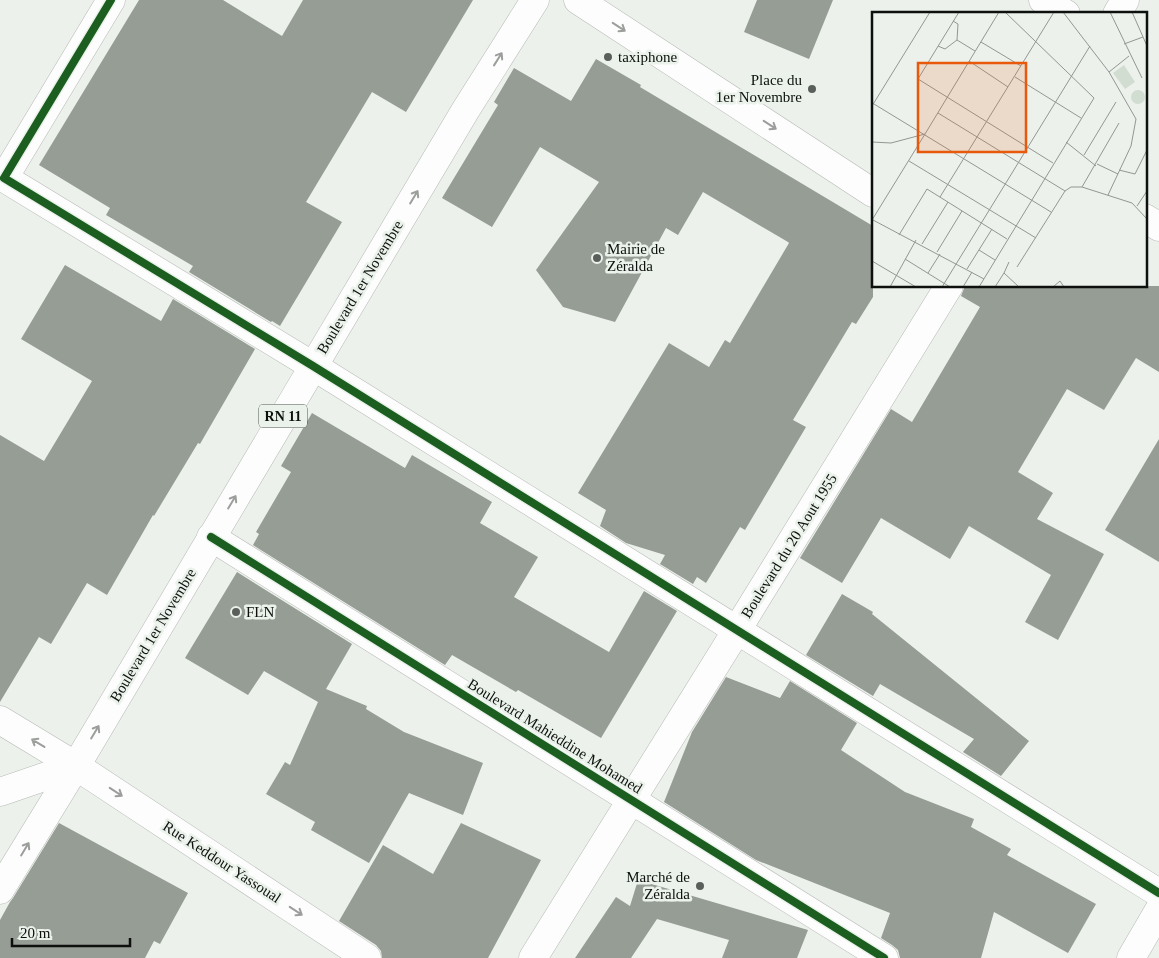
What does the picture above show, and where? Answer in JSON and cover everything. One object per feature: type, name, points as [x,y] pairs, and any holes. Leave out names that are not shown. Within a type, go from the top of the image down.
[{"type":"street","points":[[111,0],[4,178],[313,366],[1159,893]]},
{"type":"street","name":"Boulevard 1er Novembre","points":[[0,890],[76,766],[465,111],[535,0]]},
{"type":"street","points":[[578,0],[872,192]]},
{"type":"street","points":[[1043,0],[1063,12]]},
{"type":"street","points":[[1118,12],[1125,0]]},
{"type":"street","points":[[1146,219],[1159,227]]},
{"type":"street","name":"Boulevard du 20 Aout 1955","points":[[533,958],[948,288]]},
{"type":"street","name":"Boulevard Mahieddine Mohamed","points":[[211,537],[884,958]]},
{"type":"street","name":"Rue Keddour Yassoual","points":[[0,720],[76,766],[368,958]]},
{"type":"street","points":[[0,792],[76,766]]},
{"type":"street","points":[[1130,958],[1159,910]]},
{"type":"building","points":[[139,0],[223,0],[282,36],[303,0],[473,0],[406,112],[372,92],[306,202],[342,222],[280,326],[189,272],[193,266],[106,215],[110,208],[39,165]]},
{"type":"building","points":[[757,0],[833,0],[809,59],[744,32]]},
{"type":"building","points":[[596,59],[872,225],[873,297],[856,324],[852,322],[793,420],[806,427],[745,530],[740,527],[706,583],[697,577],[693,584],[660,564],[665,555],[626,543],[600,526],[606,510],[578,493],[669,343],[709,367],[725,340],[730,343],[789,243],[703,192],[678,235],[666,228],[615,322],[563,307],[536,270],[599,182],[540,147],[492,227],[442,198],[498,105],[494,102],[514,68],[571,101]]},
{"type":"building","points":[[65,265],[161,321],[173,299],[255,349],[200,444],[198,443],[153,515],[107,595],[87,583],[51,644],[39,637],[0,702],[0,435],[44,461],[92,381],[21,339]]},
{"type":"building","points":[[1146,286],[1159,286],[1159,372],[1136,358],[1104,410],[1067,389],[1018,472],[1053,493],[1037,519],[1104,554],[1058,640],[1025,622],[1051,575],[969,526],[950,559],[881,518],[842,583],[800,558],[891,409],[912,422],[980,307],[961,296],[964,288],[1146,288]]},
{"type":"building","points":[[312,413],[405,468],[412,455],[492,502],[480,523],[538,557],[514,597],[609,652],[644,591],[677,611],[601,738],[518,690],[516,692],[452,655],[445,665],[253,545],[259,534],[256,532],[291,472],[281,466]]},
{"type":"building","points":[[1159,439],[1159,562],[1105,530]]},
{"type":"building","points":[[237,572],[352,644],[326,689],[367,706],[366,709],[404,732],[483,763],[463,815],[409,793],[369,863],[311,830],[315,822],[266,794],[285,762],[290,765],[318,702],[264,671],[248,695],[185,658]]},
{"type":"building","points":[[842,594],[873,612],[872,614],[1029,741],[1001,776],[963,752],[974,739],[880,684],[873,696],[806,655]]},
{"type":"building","points":[[726,677],[780,698],[790,681],[857,723],[841,750],[905,792],[974,819],[971,827],[1011,849],[1007,855],[1096,904],[1068,953],[994,912],[981,958],[900,958],[898,950],[881,938],[890,913],[756,860],[664,802],[692,732]]},
{"type":"building","points":[[59,823],[188,893],[160,944],[154,941],[145,958],[0,958],[0,920]]},
{"type":"building","points":[[461,823],[541,860],[488,958],[382,958],[381,951],[376,945],[339,921],[383,845],[433,874]]},
{"type":"building","points":[[638,880],[808,930],[797,958],[722,958],[729,940],[657,919],[631,958],[575,958],[616,897],[630,906]]},
{"type":"cycle path","points":[[111,0],[4,178],[313,366],[1159,893]]},
{"type":"cycle path","points":[[211,537],[884,958]]},
{"type":"place","name":"taxiphone","points":[[608,57]]},
{"type":"place","name":"Place du 1er Novembre","points":[[812,89]]},
{"type":"place","name":"Mairie de Zéralda","points":[[597,258]]},
{"type":"place","name":"FLN","points":[[236,612]]},
{"type":"place","name":"Marché de Zéralda","points":[[700,886]]}]
